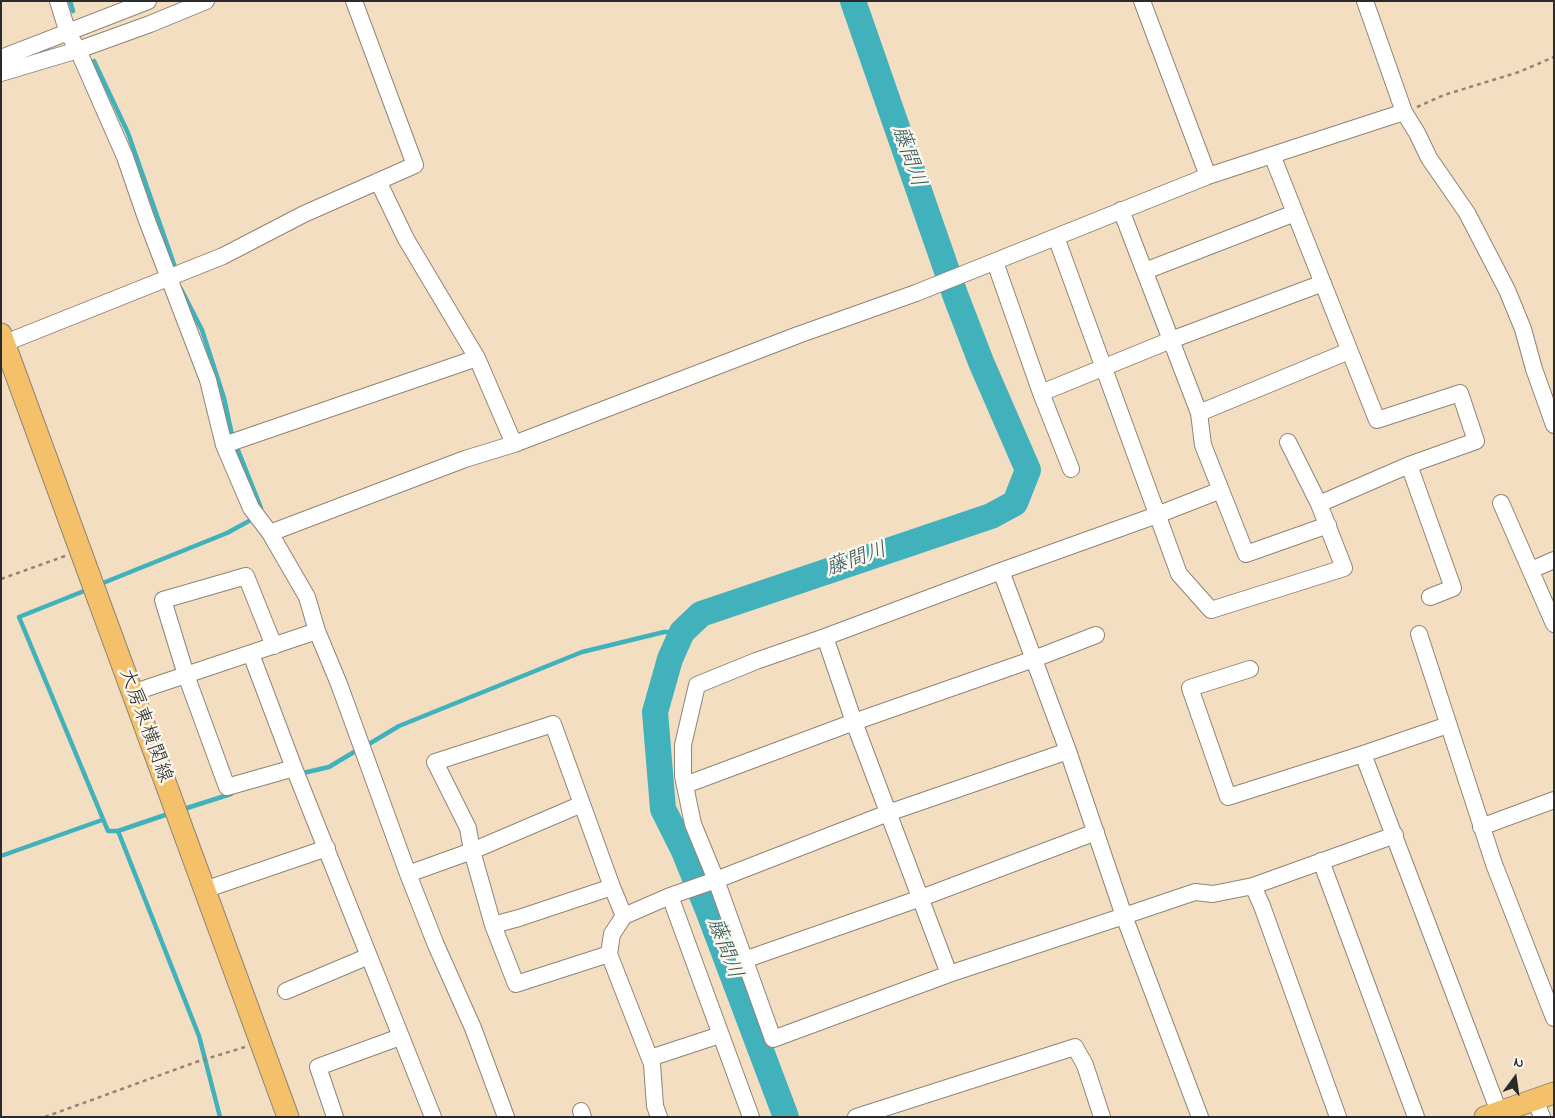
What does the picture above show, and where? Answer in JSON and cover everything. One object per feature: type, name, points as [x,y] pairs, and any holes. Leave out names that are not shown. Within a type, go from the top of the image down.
[{"type":"main road","name":"大房東横関線","points":[[3,338],[288,1117]]},
{"type":"main road","points":[[1492,1114],[1544,1103]]},
{"type":"street","points":[[58,1],[68,32],[126,157],[146,218],[232,443],[251,508],[270,533],[307,597],[408,874],[436,945],[473,1028],[506,1117]]},
{"type":"street","points":[[1,58],[148,1]]},
{"type":"street","points":[[1,73],[78,50],[206,1]]},
{"type":"street","points":[[3,338],[170,278],[223,256],[304,214],[416,165],[354,1]]},
{"type":"street","points":[[1142,1],[1208,176]]},
{"type":"street","points":[[1365,1],[1404,112],[1418,133],[1429,158],[1468,213],[1507,290],[1522,328],[1554,425]]},
{"type":"street","points":[[270,533],[465,459],[514,444],[779,342],[988,265],[1208,176],[1404,112]]},
{"type":"street","points":[[1272,155],[1377,420],[1460,393],[1476,441],[1409,466],[1319,504]]},
{"type":"street","points":[[378,181],[406,239],[478,358],[514,444]]},
{"type":"street","points":[[1122,210],[1199,414],[1203,445],[1246,554],[1328,526]]},
{"type":"street","points":[[1144,271],[1295,213]]},
{"type":"street","points":[[1056,237],[1179,574],[1211,610],[1344,568],[1319,504],[1288,442]]},
{"type":"street","points":[[988,265],[1071,469]]},
{"type":"street","points":[[1041,393],[1171,340],[1323,283]]},
{"type":"street","points":[[1199,414],[1349,351]]},
{"type":"street","points":[[232,443],[478,358]]},
{"type":"street","points":[[1409,466],[1453,588],[1430,597]]},
{"type":"street","points":[[1221,490],[756,661],[697,685],[683,745],[683,776],[693,824],[716,880],[773,1039],[949,974],[1195,892],[1213,894],[1253,886],[1395,835]]},
{"type":"street","points":[[1501,503],[1554,624]]},
{"type":"street","points":[[1531,570],[1554,560]]},
{"type":"street","points":[[1002,571],[1068,751],[1124,916],[1200,1117]]},
{"type":"street","points":[[274,646],[246,576],[163,600],[186,676],[227,787],[294,768]]},
{"type":"street","points":[[132,693],[318,631]]},
{"type":"street","points":[[1419,634],[1494,864],[1554,1018]]},
{"type":"street","points":[[685,785],[1096,635]]},
{"type":"street","points":[[825,637],[854,722],[949,974]]},
{"type":"street","points":[[251,654],[294,768],[433,1117]]},
{"type":"street","points":[[1250,669],[1190,688],[1228,797],[1448,725]]},
{"type":"street","points":[[609,954],[516,984],[493,925],[472,851],[468,828],[434,762],[553,724],[624,916]]},
{"type":"street","points":[[659,1117],[655,1106],[654,1074],[650,1058],[609,954],[612,934],[624,916],[670,896],[888,813],[1068,751]]},
{"type":"street","points":[[1363,754],[1395,835],[1492,1114]]},
{"type":"street","points":[[1482,827],[1554,800]]},
{"type":"street","points":[[408,874],[472,851],[582,804]]},
{"type":"street","points":[[744,960],[921,898],[1096,832]]},
{"type":"street","points":[[204,890],[327,848]]},
{"type":"street","points":[[1321,862],[1416,1117]]},
{"type":"street","points":[[1253,886],[1266,915],[1338,1117]]},
{"type":"street","points":[[493,925],[612,887]]},
{"type":"street","points":[[670,896],[751,1117]]},
{"type":"street","points":[[286,991],[369,956]]},
{"type":"street","points":[[650,1058],[720,1034]]},
{"type":"street","points":[[335,1117],[318,1067],[400,1037]]},
{"type":"street","points":[[856,1117],[1075,1047],[1084,1065],[1102,1117]]},
{"type":"path","points":[[1404,112],[1444,95],[1519,72],[1554,57]]},
{"type":"path","points":[[1,579],[80,551]]},
{"type":"path","points":[[45,1117],[196,1062],[261,1042]]},
{"type":"waterway","points":[[70,1],[73,11]]},
{"type":"waterway","name":"藤間川","points":[[786,1117],[708,910],[684,851],[663,809],[655,712],[670,659],[682,632],[701,614],[991,516],[1015,503],[1028,470],[981,362],[956,297],[853,1]]},
{"type":"waterway","points":[[94,61],[128,133],[176,270]]},
{"type":"waterway","points":[[181,289],[202,330],[224,398],[232,435],[261,508]]},
{"type":"waterway","points":[[98,585],[227,533],[249,521]]},
{"type":"waterway","points":[[89,589],[19,617],[108,831],[118,831],[199,1036],[220,1117]]},
{"type":"waterway","points":[[369,744],[399,726],[582,652],[664,632],[682,632]]},
{"type":"waterway","points":[[303,773],[329,767],[354,752]]},
{"type":"waterway","points":[[187,808],[231,794]]},
{"type":"waterway","points":[[118,831],[165,815]]},
{"type":"waterway","points":[[1,856],[102,820]]}]
